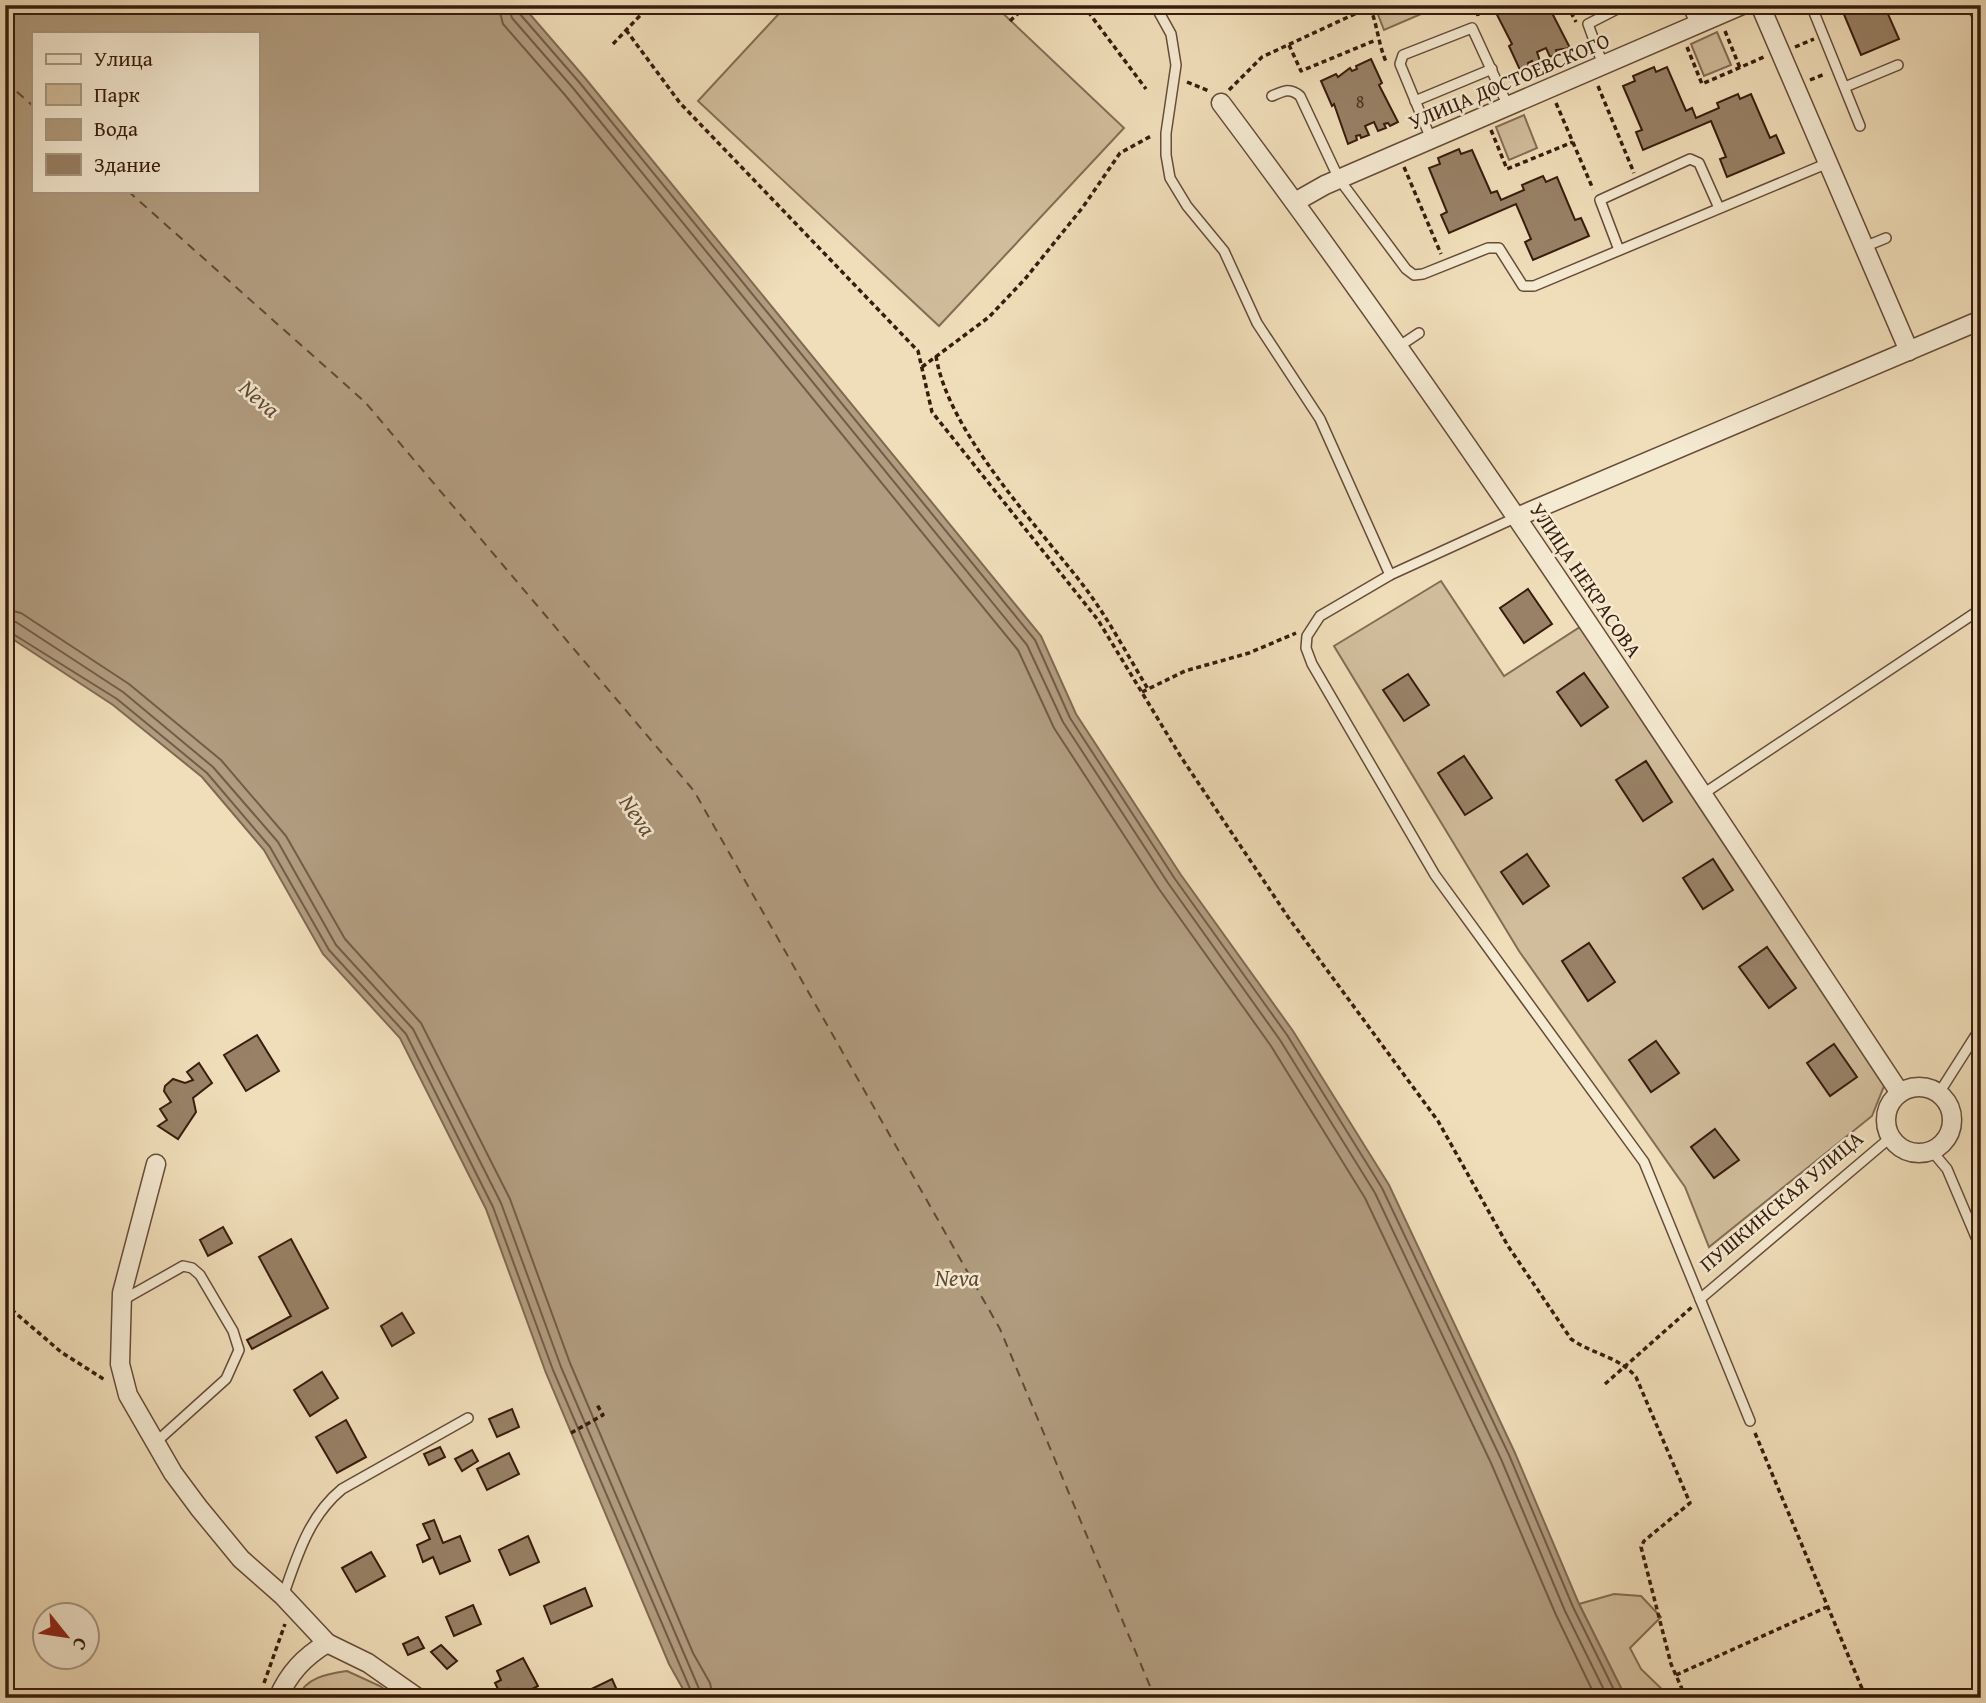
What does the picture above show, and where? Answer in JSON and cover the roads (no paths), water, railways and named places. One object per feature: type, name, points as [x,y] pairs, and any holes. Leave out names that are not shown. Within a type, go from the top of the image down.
[{"type":"street","name":"УЛИЦА ДОСТОЕВСКОГО","points":[[1295,202],[1339,179],[1742,5]]},
{"type":"street","points":[[1760,5],[1909,351]]},
{"type":"street","points":[[1975,5],[1981,13]]},
{"type":"street","name":"УЛИЦА НЕКРАСОВА","points":[[1221,103],[1295,202],[1517,517],[1900,1093]]},
{"type":"street","points":[[1517,517],[1981,320]]},
{"type":"street","points":[[1913,1087],[1939,1093],[1948,1104],[1951,1117],[1950,1130],[1943,1142],[1931,1150],[1909,1151],[1891,1138],[1886,1118],[1892,1099],[1900,1093],[1913,1087]]},
{"type":"street","points":[[156,1164],[121,1301],[120,1364],[128,1395],[155,1443],[199,1508],[242,1559],[327,1643],[369,1663],[418,1698]]},
{"type":"street","points":[[278,1698],[286,1680],[307,1655],[327,1643]]},
{"type":"lane","points":[[1155,5],[1171,34],[1175,78],[1167,128],[1166,155],[1175,186],[1224,251],[1257,323],[1320,419],[1390,575]]},
{"type":"lane","points":[[1597,67],[1588,24],[1625,5]]},
{"type":"lane","points":[[1687,5],[1688,29]]},
{"type":"lane","points":[[1811,5],[1860,126]]},
{"type":"lane","points":[[1431,139],[1400,59],[1454,33],[1472,28],[1508,106]]},
{"type":"lane","points":[[1844,87],[1898,65]]},
{"type":"lane","points":[[1415,102],[1492,69]]},
{"type":"lane","points":[[1272,96],[1285,90],[1293,90],[1300,96],[1339,179],[1406,269],[1414,275],[1423,274],[1488,248],[1499,248],[1523,286],[1534,286],[1828,163]]},
{"type":"lane","points":[[1619,250],[1600,200],[1638,181],[1696,159],[1719,208]]},
{"type":"lane","points":[[1864,247],[1886,238]]},
{"type":"lane","points":[[1398,347],[1419,333]]},
{"type":"lane","points":[[1517,517],[1390,575],[1320,615],[1312,625],[1306,648],[1312,664],[1435,875],[1644,1162],[1750,1421]]},
{"type":"lane","points":[[1703,794],[1981,609]]},
{"type":"lane","points":[[1939,1093],[1981,1027]]},
{"type":"lane","name":"ПУШКИНСКАЯ УЛИЦА","points":[[1700,1299],[1891,1138]]},
{"type":"lane","points":[[1931,1150],[1947,1169],[1981,1249]]},
{"type":"lane","points":[[121,1301],[183,1266],[192,1268],[200,1275],[233,1331],[239,1350],[226,1378],[155,1443]]},
{"type":"lane","points":[[283,1597],[308,1529],[326,1502],[342,1489],[468,1418]]},
{"type":"water","name":"Neva","points":[[5,5],[522,5],[585,78],[1041,636],[1076,714],[1181,875],[1293,1031],[1389,1185],[1515,1453],[1579,1604],[1626,1698],[688,1698],[669,1664],[546,1373],[486,1209],[400,1038],[323,954],[264,850],[202,777],[113,705],[5,634]]}]
